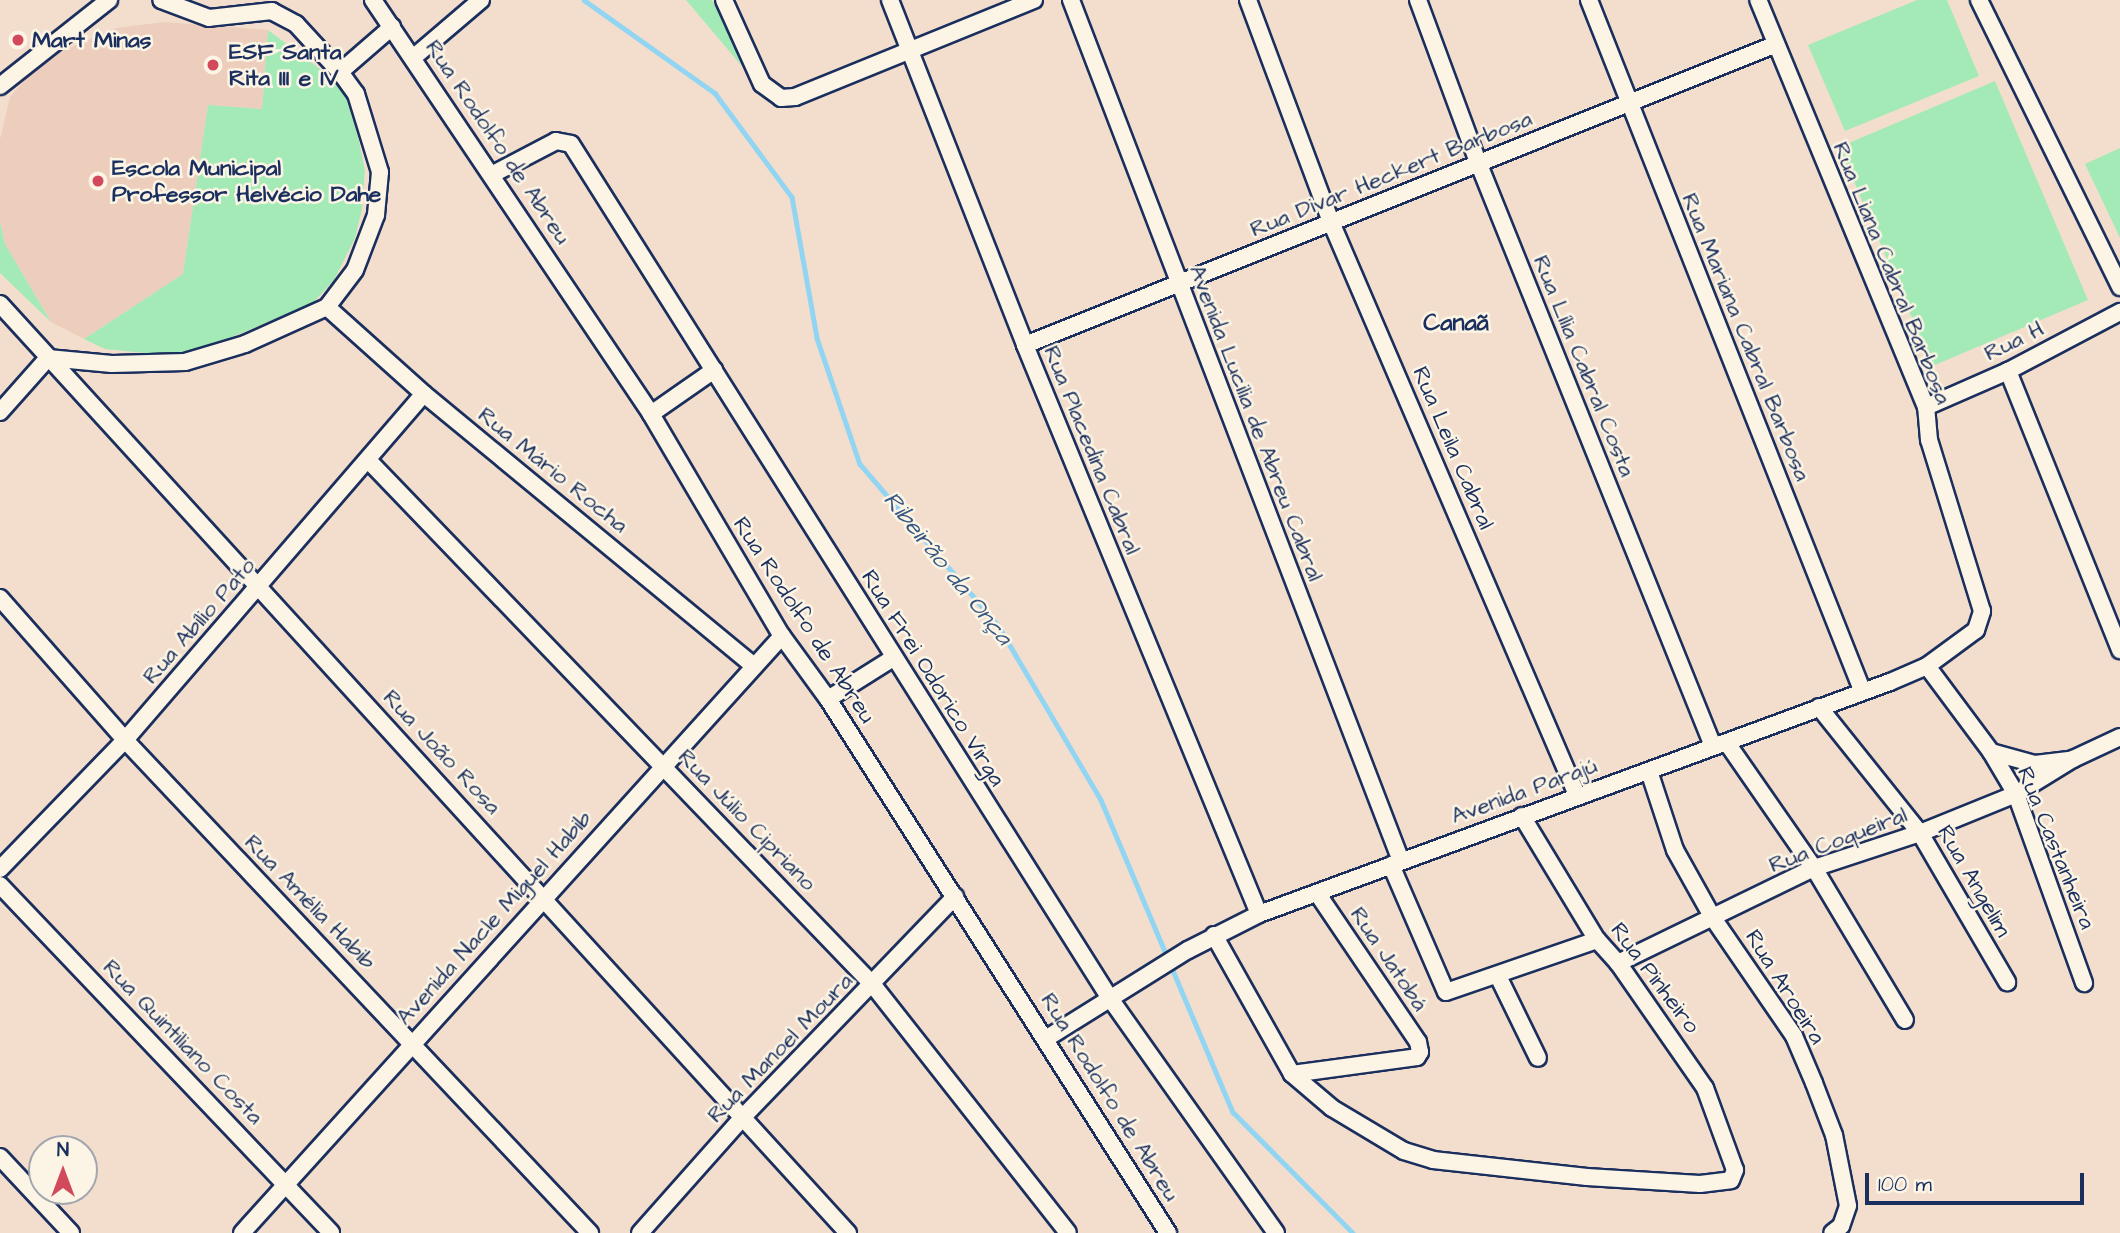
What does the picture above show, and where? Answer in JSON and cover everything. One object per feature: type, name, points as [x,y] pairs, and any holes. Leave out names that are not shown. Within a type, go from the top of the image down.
[{"type":"street","points":[[0,86],[108,0]]},
{"type":"street","points":[[0,412],[48,358],[112,364],[185,362],[245,344],[327,307],[355,270],[376,215],[380,172],[355,94],[340,72],[296,24],[272,11],[209,18],[161,0]]},
{"type":"street","name":"Rua Rodolfo de Abreu","points":[[373,0],[493,174],[651,414],[782,636],[828,699],[1047,1038],[1168,1233]]},
{"type":"street","points":[[414,57],[481,0]]},
{"type":"street","points":[[724,0],[762,84],[780,98],[795,97],[1034,0]]},
{"type":"street","name":"Rua Placedina Cabral","points":[[890,0],[1025,345],[1259,914]]},
{"type":"street","name":"Avenida Lucilia de Abreu Cabral","points":[[1071,0],[1446,992],[1498,976]]},
{"type":"street","name":"Rua Leila Cabral","points":[[1248,0],[1331,222],[1577,795]]},
{"type":"street","name":"Rua Lília Cabral Costa","points":[[1418,0],[1478,162],[1720,745],[1814,869],[1905,1020]]},
{"type":"street","name":"Rua Mariana Cabral Barbosa","points":[[1589,0],[1861,690]]},
{"type":"street","name":"Rua Liana Cabral Barbosa","points":[[1758,0],[1774,45],[1926,407],[1929,440],[1982,611],[1976,630],[1927,666]]},
{"type":"street","points":[[1979,0],[2120,287]]},
{"type":"street","points":[[340,72],[392,27]]},
{"type":"street","name":"Rua Divar Heckert Barbosa","points":[[1025,345],[1774,45]]},
{"type":"street","name":"Rua Frei Odorico Virga","points":[[493,174],[564,140],[714,370],[1108,997],[1276,1233]]},
{"type":"street","name":"Rua João Rosa","points":[[0,304],[544,896],[848,1233]]},
{"type":"street","name":"Rua Mário Rocha","points":[[327,307],[424,394],[753,665]]},
{"type":"street","name":"Rua H","points":[[1926,407],[2008,371],[2120,312]]},
{"type":"street","points":[[651,414],[714,370]]},
{"type":"street","points":[[2008,371],[2120,650]]},
{"type":"street","name":"Rua Abílio Pato","points":[[0,869],[125,740],[260,587],[424,394]]},
{"type":"street","name":"Rua Júlio Cipriano","points":[[368,460],[873,985],[1068,1233]]},
{"type":"street","name":"Rua Amélia Habib","points":[[0,598],[125,740],[590,1233]]},
{"type":"street","name":"Avenida Nacle Miguel Habib","points":[[242,1233],[286,1181],[782,636]]},
{"type":"street","points":[[828,699],[893,658]]},
{"type":"street","name":"Avenida Parajú","points":[[1047,1038],[1108,997],[1188,950],[1259,914],[1927,666]]},
{"type":"street","name":"Rua Castanheira","points":[[1927,666],[1991,752],[2015,794],[2084,983]]},
{"type":"street","name":"Rua Angelim","points":[[1819,707],[1920,834],[2007,982]]},
{"type":"street","points":[[1991,752],[2035,764],[2073,759],[2120,737]]},
{"type":"street","name":"Rua Coqueiral","points":[[1618,963],[1814,869],[1920,834],[2015,794],[2073,759]]},
{"type":"street","name":"Rua Aroeira","points":[[1649,771],[1675,850],[1713,918],[1794,1036],[1814,1083],[1833,1135],[1848,1206],[1841,1226],[1832,1233]]},
{"type":"street","name":"Rua Pinheiro","points":[[1292,1074],[1332,1108],[1404,1151],[1433,1160],[1700,1184],[1727,1182],[1735,1174],[1705,1088],[1618,963],[1597,940],[1522,816]]},
{"type":"street","name":"Rua Quintiliano Costa","points":[[0,885],[286,1181],[331,1233]]},
{"type":"street","name":"Rua Jatobá","points":[[1292,1074],[1417,1057],[1420,1052],[1317,893]]},
{"type":"street","name":"Rua Manoel Moura","points":[[640,1233],[743,1117],[955,897]]},
{"type":"street","points":[[1214,935],[1292,1074]]},
{"type":"street","points":[[1538,1058],[1498,976],[1597,940]]},
{"type":"street","points":[[0,1157],[71,1233]]},
{"type":"shaded area","name":"Escola Municipal Professor Helvécio Dahe","points":[[164,22],[268,30],[262,109],[208,105],[183,274],[84,339],[51,322],[5,244],[0,222],[0,139],[10,97],[33,70],[62,51],[116,28]]},
{"type":"green space","points":[[686,0],[712,0],[757,84]]},
{"type":"green space","points":[[1917,0],[1947,0],[1979,76],[1845,131],[1808,45]]},
{"type":"green space","points":[[268,30],[332,78],[347,99],[358,137],[365,170],[362,209],[355,238],[334,280],[313,303],[206,348],[165,355],[105,349],[84,339],[183,274],[208,105],[262,109]]},
{"type":"green space","points":[[1995,81],[2088,300],[1932,366],[1839,147]]},
{"type":"green space","points":[[2120,148],[2120,238],[2085,164]]},
{"type":"green space","points":[[0,222],[5,244],[51,322],[0,273]]},
{"type":"waterway","name":"Ribeirão da Onça","points":[[584,0],[715,93],[792,197],[817,338],[860,464],[998,625],[1101,800],[1233,1112],[1353,1233]]},
{"type":"place","name":"Mart Minas","points":[[18,40]]},
{"type":"place","name":"ESF Santa Rita III e IV","points":[[213,65]]},
{"type":"place","name":"Escola Municipal Professor Helvécio Dahe","points":[[98,181]]},
{"type":"district","name":"Canaã","points":[[1456,324]]}]
